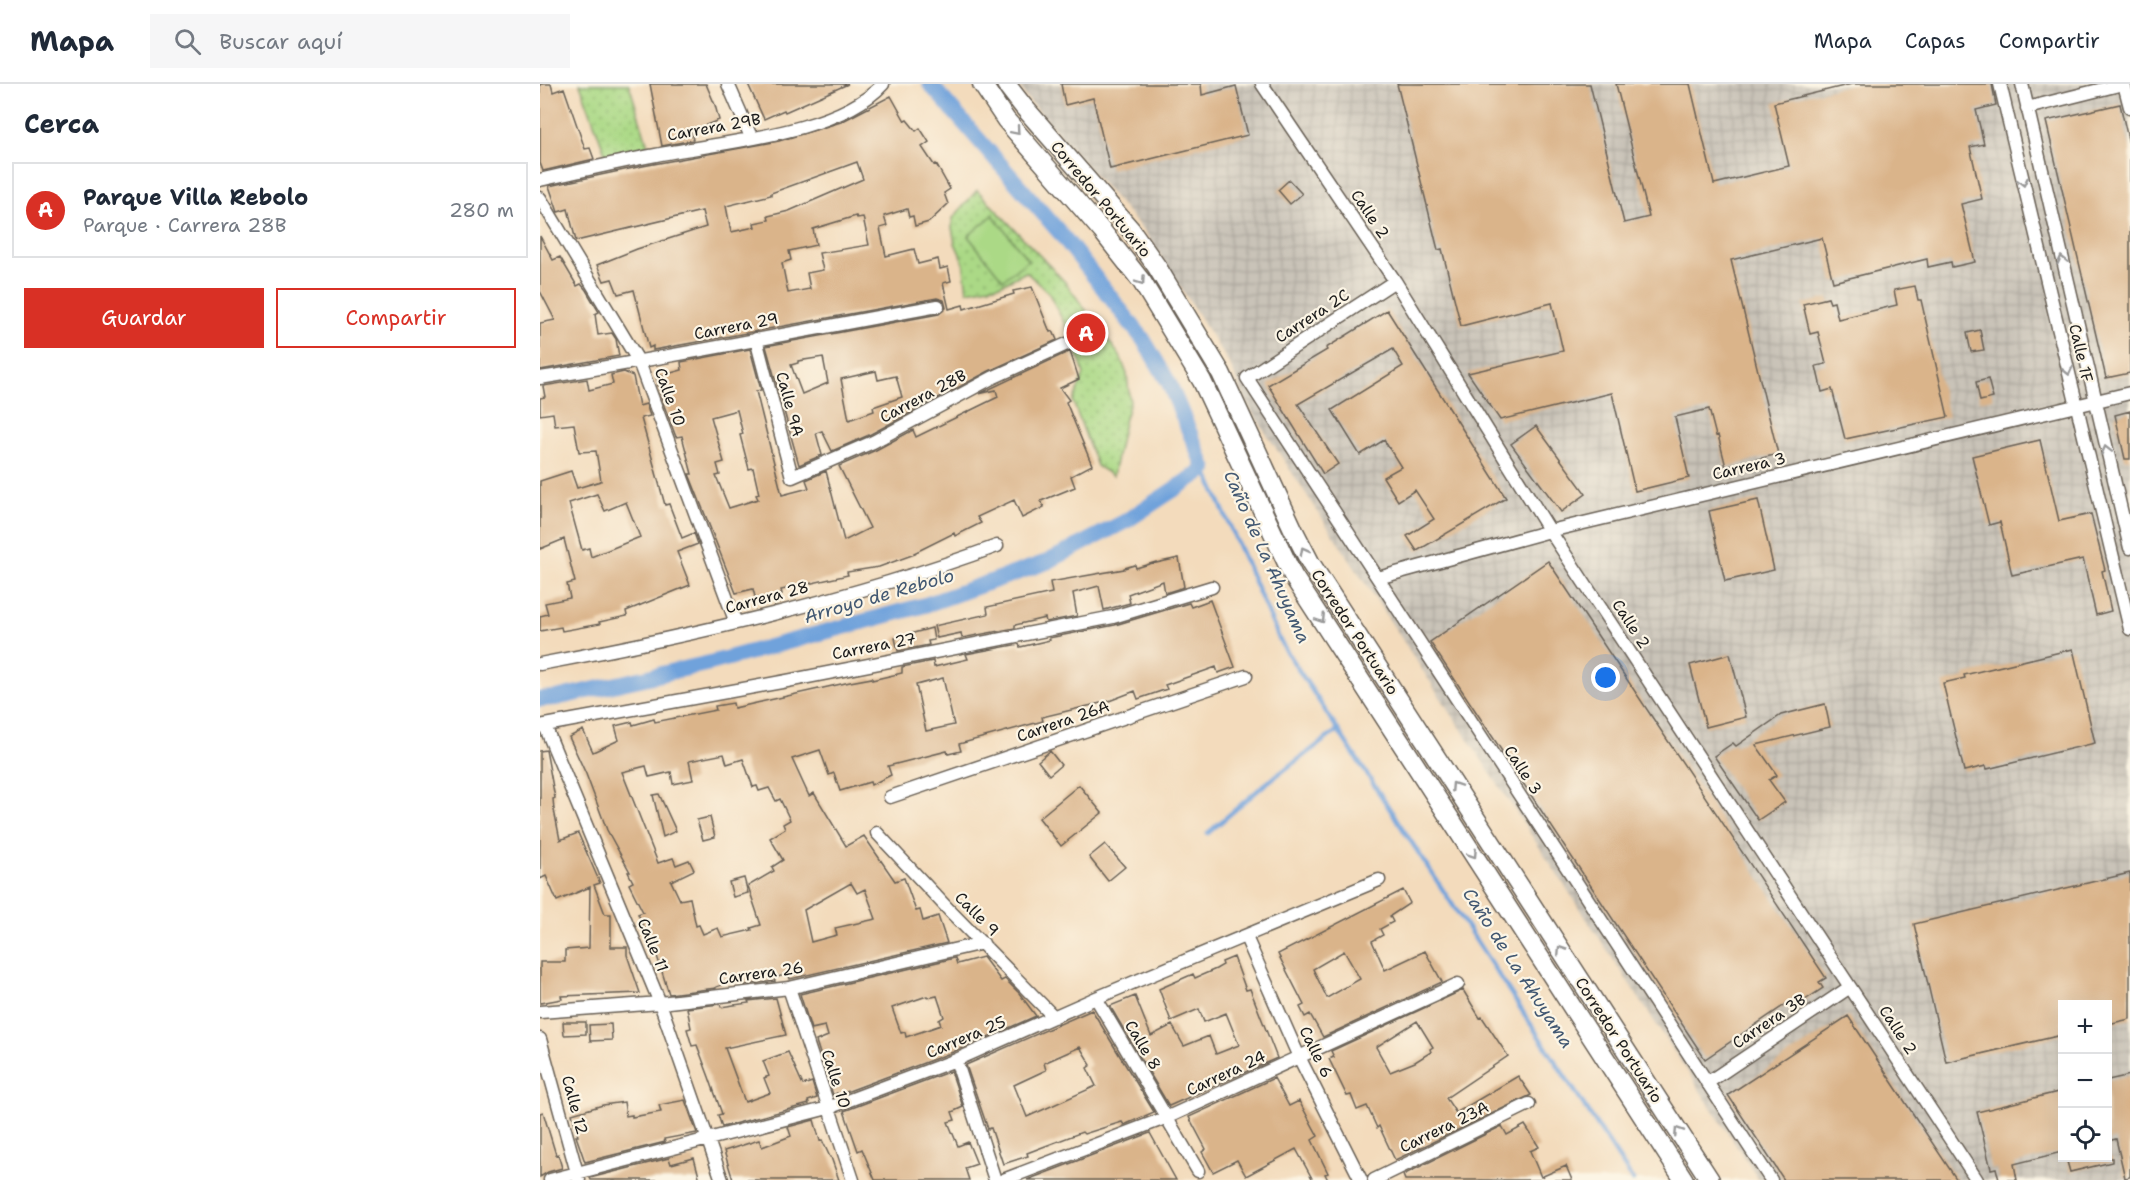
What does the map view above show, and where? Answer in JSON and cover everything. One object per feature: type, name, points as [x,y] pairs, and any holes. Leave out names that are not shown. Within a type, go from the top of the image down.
[{"type":"main road","name":"Corredor Portuario","points":[[982,84],[1006,120],[1102,231],[1142,282],[1206,390],[1293,576],[1684,1180]]},
{"type":"main road","name":"Corredor Portuario","points":[[1006,84],[1131,230],[1157,267],[1225,382],[1311,564],[1710,1180]]},
{"type":"main road","points":[[1206,390],[1225,382]]},
{"type":"street","points":[[728,84],[751,137]]},
{"type":"street","name":"Carrera 29B","points":[[540,180],[656,155],[781,132],[849,110],[875,93],[884,84]]},
{"type":"street","name":"Calle 2","points":[[1262,84],[1395,281],[1550,531],[1977,1180]]},
{"type":"street","name":"Calle 1F","points":[[2000,84],[2130,629]]},
{"type":"street","name":"Calle 1F","points":[[2022,84],[2130,548]]},
{"type":"street","points":[[2027,108],[2124,84],[2130,107]]},
{"type":"street","points":[[2014,145],[2035,140]]},
{"type":"street","name":"Calle 10","points":[[540,198],[639,362],[736,623]]},
{"type":"street","name":"Carrera 2C","points":[[1247,378],[1395,281]]},
{"type":"street","name":"Carrera 29","points":[[540,378],[639,362],[938,306]]},
{"type":"street","name":"Calle 9A","points":[[756,339],[792,477]]},
{"type":"street","name":"Carrera 28B","points":[[792,477],[873,442],[992,378],[1069,343]]},
{"type":"street","name":"Calle 3","points":[[1247,378],[1771,1180]]},
{"type":"street","name":"Carrera 3","points":[[1378,578],[1550,531],[2130,393]]},
{"type":"street","name":"Carrera 28","points":[[540,664],[633,647],[736,623],[932,570],[998,546]]},
{"type":"street","name":"Carrera 27","points":[[543,726],[1113,617],[1212,587]]},
{"type":"street","name":"Carrera 26A","points":[[890,797],[1246,676]]},
{"type":"street","name":"Calle 11","points":[[543,726],[660,1003],[722,1180]]},
{"type":"street","name":"Calle 9","points":[[877,833],[1054,1017]]},
{"type":"street","name":"Carrera 25","points":[[550,1180],[578,1177],[708,1139],[828,1108],[956,1060],[1096,998],[1379,880]]},
{"type":"street","name":"Calle 6","points":[[1246,937],[1299,1057],[1362,1180]]},
{"type":"street","name":"Carrera 26","points":[[540,1012],[660,1003],[789,988],[983,942]]},
{"type":"street","name":"Carrera 24","points":[[1003,1180],[1168,1117],[1458,984]]},
{"type":"street","name":"Carrera 3B","points":[[1707,1083],[1850,987]]},
{"type":"street","name":"Calle 10","points":[[789,988],[853,1180]]},
{"type":"street","name":"Calle 8","points":[[1096,998],[1198,1171]]},
{"type":"street","name":"Calle 12","points":[[540,1040],[578,1177]]},
{"type":"street","points":[[956,1060],[995,1180]]},
{"type":"street","name":"Carrera 23A","points":[[1374,1180],[1529,1104]]},
{"type":"shaded area","points":[[1018,84],[2130,84],[2130,1180],[1759,1180],[1250,409],[1229,363],[1145,232],[1026,97]]},
{"type":"green space","points":[[580,84],[629,84],[648,146],[606,156]]},
{"type":"green space","points":[[977,190],[1065,282],[1120,356],[1127,374],[1130,402],[1113,476],[1097,466],[1073,402],[1084,374],[1073,340],[1048,292],[1026,272],[1000,285],[967,291],[963,261],[955,243],[952,228],[953,218]]},
{"type":"green space","points":[[993,215],[1028,260],[1003,280],[968,236]]},
{"type":"building","points":[[540,84],[551,84],[553,92],[564,88],[585,149],[590,148],[594,159],[543,171],[540,163]]},
{"type":"building","points":[[650,84],[706,84],[719,120],[691,131],[693,140],[662,146]]},
{"type":"building","points":[[748,84],[848,84],[764,119]]},
{"type":"building","points":[[1061,84],[1201,84],[1202,95],[1236,86],[1248,135],[1110,169],[1093,98],[1065,105]]},
{"type":"building","points":[[1397,84],[1590,84],[1624,223],[1649,217],[1616,84],[1690,84],[1714,184],[1789,166],[1774,103],[1852,84],[1992,84],[1996,105],[1976,110],[1984,144],[1970,147],[1982,199],[1961,204],[1975,262],[1952,267],[1951,262],[1928,267],[1927,259],[1833,282],[1822,238],[1731,260],[1778,454],[1726,467],[1709,409],[1675,417],[1689,478],[1635,491],[1612,393],[1500,420],[1468,373],[1563,351],[1552,303],[1461,326],[1442,249],[1438,250]]},
{"type":"building","points":[[891,96],[905,121],[907,120],[916,131],[920,128],[929,142],[922,147],[934,165],[936,164],[950,189],[944,193],[948,204],[929,222],[915,226],[913,216],[909,217],[907,209],[884,216],[887,226],[880,228],[886,256],[914,249],[918,264],[938,259],[940,269],[948,267],[951,281],[943,283],[949,309],[963,305],[964,309],[1014,294],[1013,291],[1032,287],[1050,332],[1053,331],[1057,340],[989,371],[869,435],[832,451],[822,431],[816,433],[822,455],[799,465],[766,346],[939,314],[946,308],[944,300],[937,298],[653,350],[653,346],[649,348],[634,290],[618,294],[612,279],[604,281],[597,265],[637,249],[706,227],[702,211],[576,241],[568,209],[558,212],[549,186],[779,141],[841,122]],"holes":[[[857,162],[863,179],[789,211],[768,216],[769,220],[754,223],[755,227],[731,232],[726,206],[771,195],[771,193]],[[856,216],[857,218],[863,217],[869,245],[819,253],[823,270],[807,273],[810,289],[788,293],[782,263],[791,260],[789,251],[816,245],[813,229]],[[823,357],[828,383],[802,394],[791,365],[798,361]],[[876,371],[878,380],[896,376],[902,397],[873,407],[874,411],[849,420],[841,379]]]},
{"type":"building","points":[[2120,104],[2130,148],[2130,373],[2106,378],[2046,121]]},
{"type":"building","points":[[1289,180],[1302,194],[1290,204],[1278,190]]},
{"type":"building","points":[[540,236],[553,260],[560,257],[577,286],[581,284],[586,290],[599,312],[595,314],[598,335],[612,333],[616,339],[619,356],[540,370],[540,323],[555,320],[540,291]]},
{"type":"building","points":[[1915,286],[1918,300],[1921,300],[1948,417],[1845,439],[1832,389],[1822,392],[1816,366],[1826,364],[1818,332],[1810,334],[1803,304],[1828,298],[1830,303],[1834,302],[1838,319],[1897,305],[1894,290]]},
{"type":"building","points":[[1387,310],[1506,498],[1417,551],[1407,536],[1434,519],[1415,490],[1398,501],[1383,477],[1401,467],[1384,440],[1360,455],[1332,410],[1403,366],[1393,349],[1298,404],[1338,464],[1323,474],[1268,385],[1327,350],[1326,348]]},
{"type":"building","points":[[1980,330],[1984,350],[1971,352],[1967,333]]},
{"type":"building","points":[[750,349],[761,390],[756,391],[782,495],[809,488],[806,480],[826,471],[844,541],[870,528],[839,466],[913,430],[916,437],[998,397],[996,390],[979,394],[1070,351],[1079,379],[1060,388],[1069,400],[1066,402],[1092,465],[1071,476],[1075,487],[1041,501],[1044,507],[1022,518],[1014,500],[977,517],[981,523],[955,536],[954,533],[915,554],[879,567],[847,572],[848,575],[781,590],[782,594],[756,601],[753,589],[736,593],[689,474],[692,474],[682,436],[676,437],[662,400],[656,377],[682,370],[681,362]],"holes":[[[737,410],[743,434],[740,435],[749,469],[753,468],[759,494],[756,495],[758,499],[729,508],[716,476],[720,475],[717,464],[724,462],[711,417]]]},
{"type":"building","points":[[624,372],[633,376],[639,406],[646,404],[650,416],[641,418],[665,505],[669,504],[682,538],[694,533],[698,544],[677,552],[690,585],[626,611],[627,616],[562,631],[561,627],[540,631],[540,616],[548,614],[545,603],[570,598],[567,584],[575,582],[564,539],[540,549],[540,481],[571,471],[577,488],[601,481],[596,451],[579,452],[574,424],[555,426],[553,413],[540,415],[540,398],[545,397],[543,386],[587,379],[589,390],[613,384],[611,375]],"holes":[[[597,494],[605,511],[626,502],[640,537],[591,557],[589,548],[582,550],[569,503]]]},
{"type":"building","points":[[1988,379],[1993,398],[1980,401],[1976,382]]},
{"type":"building","points":[[2130,411],[2130,459],[2125,459],[2115,415]]},
{"type":"building","points":[[1536,426],[1586,494],[1561,512],[1511,444]]},
{"type":"building","points":[[2040,440],[2059,521],[2091,514],[2105,570],[2102,571],[2111,611],[2096,615],[2083,559],[2012,575],[2000,522],[1989,525],[1972,456]]},
{"type":"building","points":[[1758,500],[1774,570],[1725,581],[1709,511]]},
{"type":"building","points":[[1179,558],[1184,587],[1165,593],[1163,581],[1128,594],[1130,603],[1104,610],[1099,586],[1073,593],[1077,616],[1046,622],[1045,618],[1015,625],[1015,628],[962,638],[961,633],[937,638],[934,626],[988,614],[987,607],[1052,593],[1050,582],[1135,565],[1136,568]]},
{"type":"building","points":[[1548,561],[1826,978],[1819,982],[1823,988],[1802,1002],[1798,996],[1705,1059],[1430,642]]},
{"type":"building","points":[[1210,600],[1235,667],[1218,673],[1216,667],[1165,685],[1167,689],[1138,699],[1135,691],[1109,701],[1042,717],[1043,721],[959,744],[961,751],[948,754],[947,751],[888,766],[891,775],[871,785],[870,782],[840,791],[834,773],[829,775],[820,750],[792,759],[809,796],[814,793],[846,846],[864,836],[895,881],[904,878],[916,911],[920,910],[923,921],[938,916],[947,943],[790,979],[788,974],[774,978],[775,981],[744,985],[743,978],[716,988],[669,994],[652,940],[650,941],[638,914],[643,912],[629,884],[633,882],[628,872],[630,872],[607,830],[569,737],[583,730],[593,752],[619,740],[615,726],[632,722],[633,725],[654,719],[655,722],[716,710],[715,706],[733,703],[734,708],[850,682],[872,678],[872,680],[902,673],[902,667],[933,661],[934,667],[968,659],[966,654],[1019,644],[1020,647],[1050,640],[1049,638],[1115,625],[1189,603],[1191,607]],"holes":[[[943,678],[954,725],[926,731],[916,685]],[[724,754],[727,764],[743,759],[753,787],[757,786],[759,791],[769,788],[776,801],[780,799],[790,820],[783,824],[785,829],[770,838],[783,860],[772,867],[774,871],[748,886],[761,925],[751,928],[752,930],[722,937],[718,928],[703,934],[699,925],[696,926],[690,898],[680,900],[671,881],[694,870],[689,860],[676,865],[673,858],[658,863],[622,772],[646,766],[649,777],[671,772],[673,784],[693,780],[689,761]],[[851,883],[857,893],[865,889],[876,919],[835,928],[837,935],[811,942],[804,910]]]},
{"type":"building","points":[[932,628],[934,640],[928,641],[929,645],[898,651],[895,638]]},
{"type":"building","points":[[2073,649],[2095,743],[1987,769],[1986,766],[1964,771],[1943,683],[1965,678],[1964,675]]},
{"type":"building","points":[[1730,654],[1746,717],[1706,727],[1690,665]]},
{"type":"building","points":[[1825,704],[1830,727],[1756,745],[1777,775],[1769,780],[1785,802],[1758,820],[1714,756],[1733,743],[1736,746],[1781,715]]},
{"type":"building","points":[[546,750],[560,840],[578,833],[600,883],[594,885],[605,914],[611,914],[611,947],[627,947],[627,955],[640,993],[561,996],[562,999],[540,1003],[540,962],[565,962],[565,950],[589,948],[590,887],[557,901],[546,876],[540,879],[540,751]]},
{"type":"building","points":[[1050,751],[1061,765],[1049,775],[1038,761]]},
{"type":"building","points":[[1079,785],[1102,813],[1061,846],[1039,818]]},
{"type":"building","points":[[659,794],[676,831],[663,837],[653,795]]},
{"type":"building","points":[[710,817],[715,837],[703,840],[697,820]]},
{"type":"building","points":[[1105,844],[1125,867],[1108,881],[1089,857]]},
{"type":"building","points":[[2130,873],[2130,1019],[2112,1023],[2112,1000],[2058,1000],[2058,1036],[1946,1062],[1914,924]]},
{"type":"building","points":[[744,878],[748,893],[733,897],[729,882]]},
{"type":"building","points":[[1403,890],[1410,903],[1390,916],[1393,922],[1380,929],[1383,935],[1372,941],[1385,970],[1425,951],[1442,982],[1323,1037],[1310,1014],[1305,1017],[1300,1007],[1304,1005],[1278,954]],"holes":[[[1344,951],[1360,979],[1327,998],[1313,969]]]},
{"type":"building","points":[[983,957],[1001,981],[1005,979],[1019,993],[1036,1016],[953,1052],[833,1095],[816,1041],[828,1036],[825,1026],[811,1029],[800,994],[955,958],[957,964]],"holes":[[[927,996],[928,998],[937,996],[944,1017],[939,1020],[941,1025],[906,1037],[905,1032],[901,1033],[892,1008]]]},
{"type":"building","points":[[1234,957],[1246,990],[1250,989],[1277,1058],[1169,1106],[1110,1006],[1135,996],[1151,1036],[1172,1025],[1184,1046],[1209,1036],[1216,1054],[1239,1045],[1226,1013],[1204,1022],[1199,1009],[1171,1021],[1159,989],[1193,974],[1195,978],[1216,969],[1223,965],[1222,962]]},
{"type":"building","points":[[1463,990],[1508,1056],[1446,1098],[1456,1113],[1518,1076],[1531,1095],[1395,1160],[1367,1106],[1357,1110],[1351,1095],[1347,1096],[1329,1059],[1334,1057],[1331,1051]],"holes":[[[1417,1021],[1433,1047],[1430,1049],[1431,1052],[1415,1062],[1390,1072],[1376,1047]]]},
{"type":"building","points":[[776,998],[786,1035],[725,1048],[745,1102],[770,1093],[764,1078],[769,1076],[763,1061],[788,1052],[803,1085],[812,1082],[817,1098],[808,1101],[809,1104],[722,1127],[718,1115],[722,1114],[709,1077],[697,1045],[692,1046],[687,1029],[691,1028],[687,1008],[720,1004],[721,1007]]},
{"type":"building","points":[[1092,1010],[1154,1112],[1124,1125],[1122,1122],[1084,1134],[1082,1132],[1027,1153],[1028,1156],[1003,1164],[966,1065]],"holes":[[[1080,1047],[1091,1065],[1087,1068],[1096,1086],[1027,1117],[1014,1085],[1046,1070],[1044,1063]]]},
{"type":"building","points":[[1848,1016],[1957,1180],[1784,1180],[1728,1095]]},
{"type":"building","points":[[563,1022],[586,1022],[586,1034],[564,1035]]},
{"type":"building","points":[[611,1024],[612,1040],[590,1041],[589,1025]]},
{"type":"building","points":[[951,1071],[963,1107],[952,1112],[955,1120],[948,1122],[958,1146],[968,1142],[977,1164],[965,1168],[969,1180],[875,1180],[862,1149],[858,1151],[844,1111]]},
{"type":"building","points":[[2130,1075],[2130,1177],[2125,1178],[2116,1139],[2112,1140],[2112,1079]]},
{"type":"building","points":[[1274,1078],[1289,1106],[1299,1101],[1318,1136],[1312,1140],[1328,1173],[1325,1174],[1328,1180],[1313,1180],[1296,1149],[1246,1176],[1237,1160],[1213,1172],[1202,1152],[1206,1149],[1189,1117]]},
{"type":"building","points":[[2058,1092],[2058,1153],[2014,1164],[2017,1180],[1999,1180],[1996,1168],[1991,1169],[1977,1112]]},
{"type":"building","points":[[685,1100],[697,1133],[664,1139],[665,1142],[585,1162],[576,1136],[578,1136],[572,1114],[624,1102],[626,1116],[632,1115],[632,1117],[661,1112],[659,1105]]},
{"type":"building","points":[[543,1112],[562,1168],[540,1177],[540,1113]]},
{"type":"building","points":[[814,1120],[820,1141],[822,1140],[831,1157],[839,1180],[733,1180],[724,1151],[759,1140],[762,1147],[791,1136],[788,1127]]},
{"type":"building","points":[[1525,1125],[1539,1147],[1530,1151],[1541,1177],[1566,1166],[1572,1180],[1405,1180],[1403,1175],[1502,1126],[1507,1135]]},
{"type":"building","points":[[1150,1133],[1176,1180],[1027,1180]]},
{"type":"building","points":[[669,1158],[671,1164],[694,1158],[700,1180],[591,1180],[590,1178]]},
{"type":"building","points":[[2067,1162],[2112,1162],[2070,1172]]},
{"type":"waterway","name":"Arroyo de Rebolo","points":[[540,699],[556,698],[710,663],[925,605],[1047,562],[1126,521],[1205,469],[1169,383],[1143,339],[1061,234],[930,84]]},
{"type":"waterway","name":"Caño de La Ahuyama","points":[[1205,469],[1281,643],[1633,1180]]},
{"type":"waterway","points":[[1208,833],[1264,785],[1338,730]]},
{"type":"place","name":"Parque Villa Rebolo","points":[[1086,333]]}]
